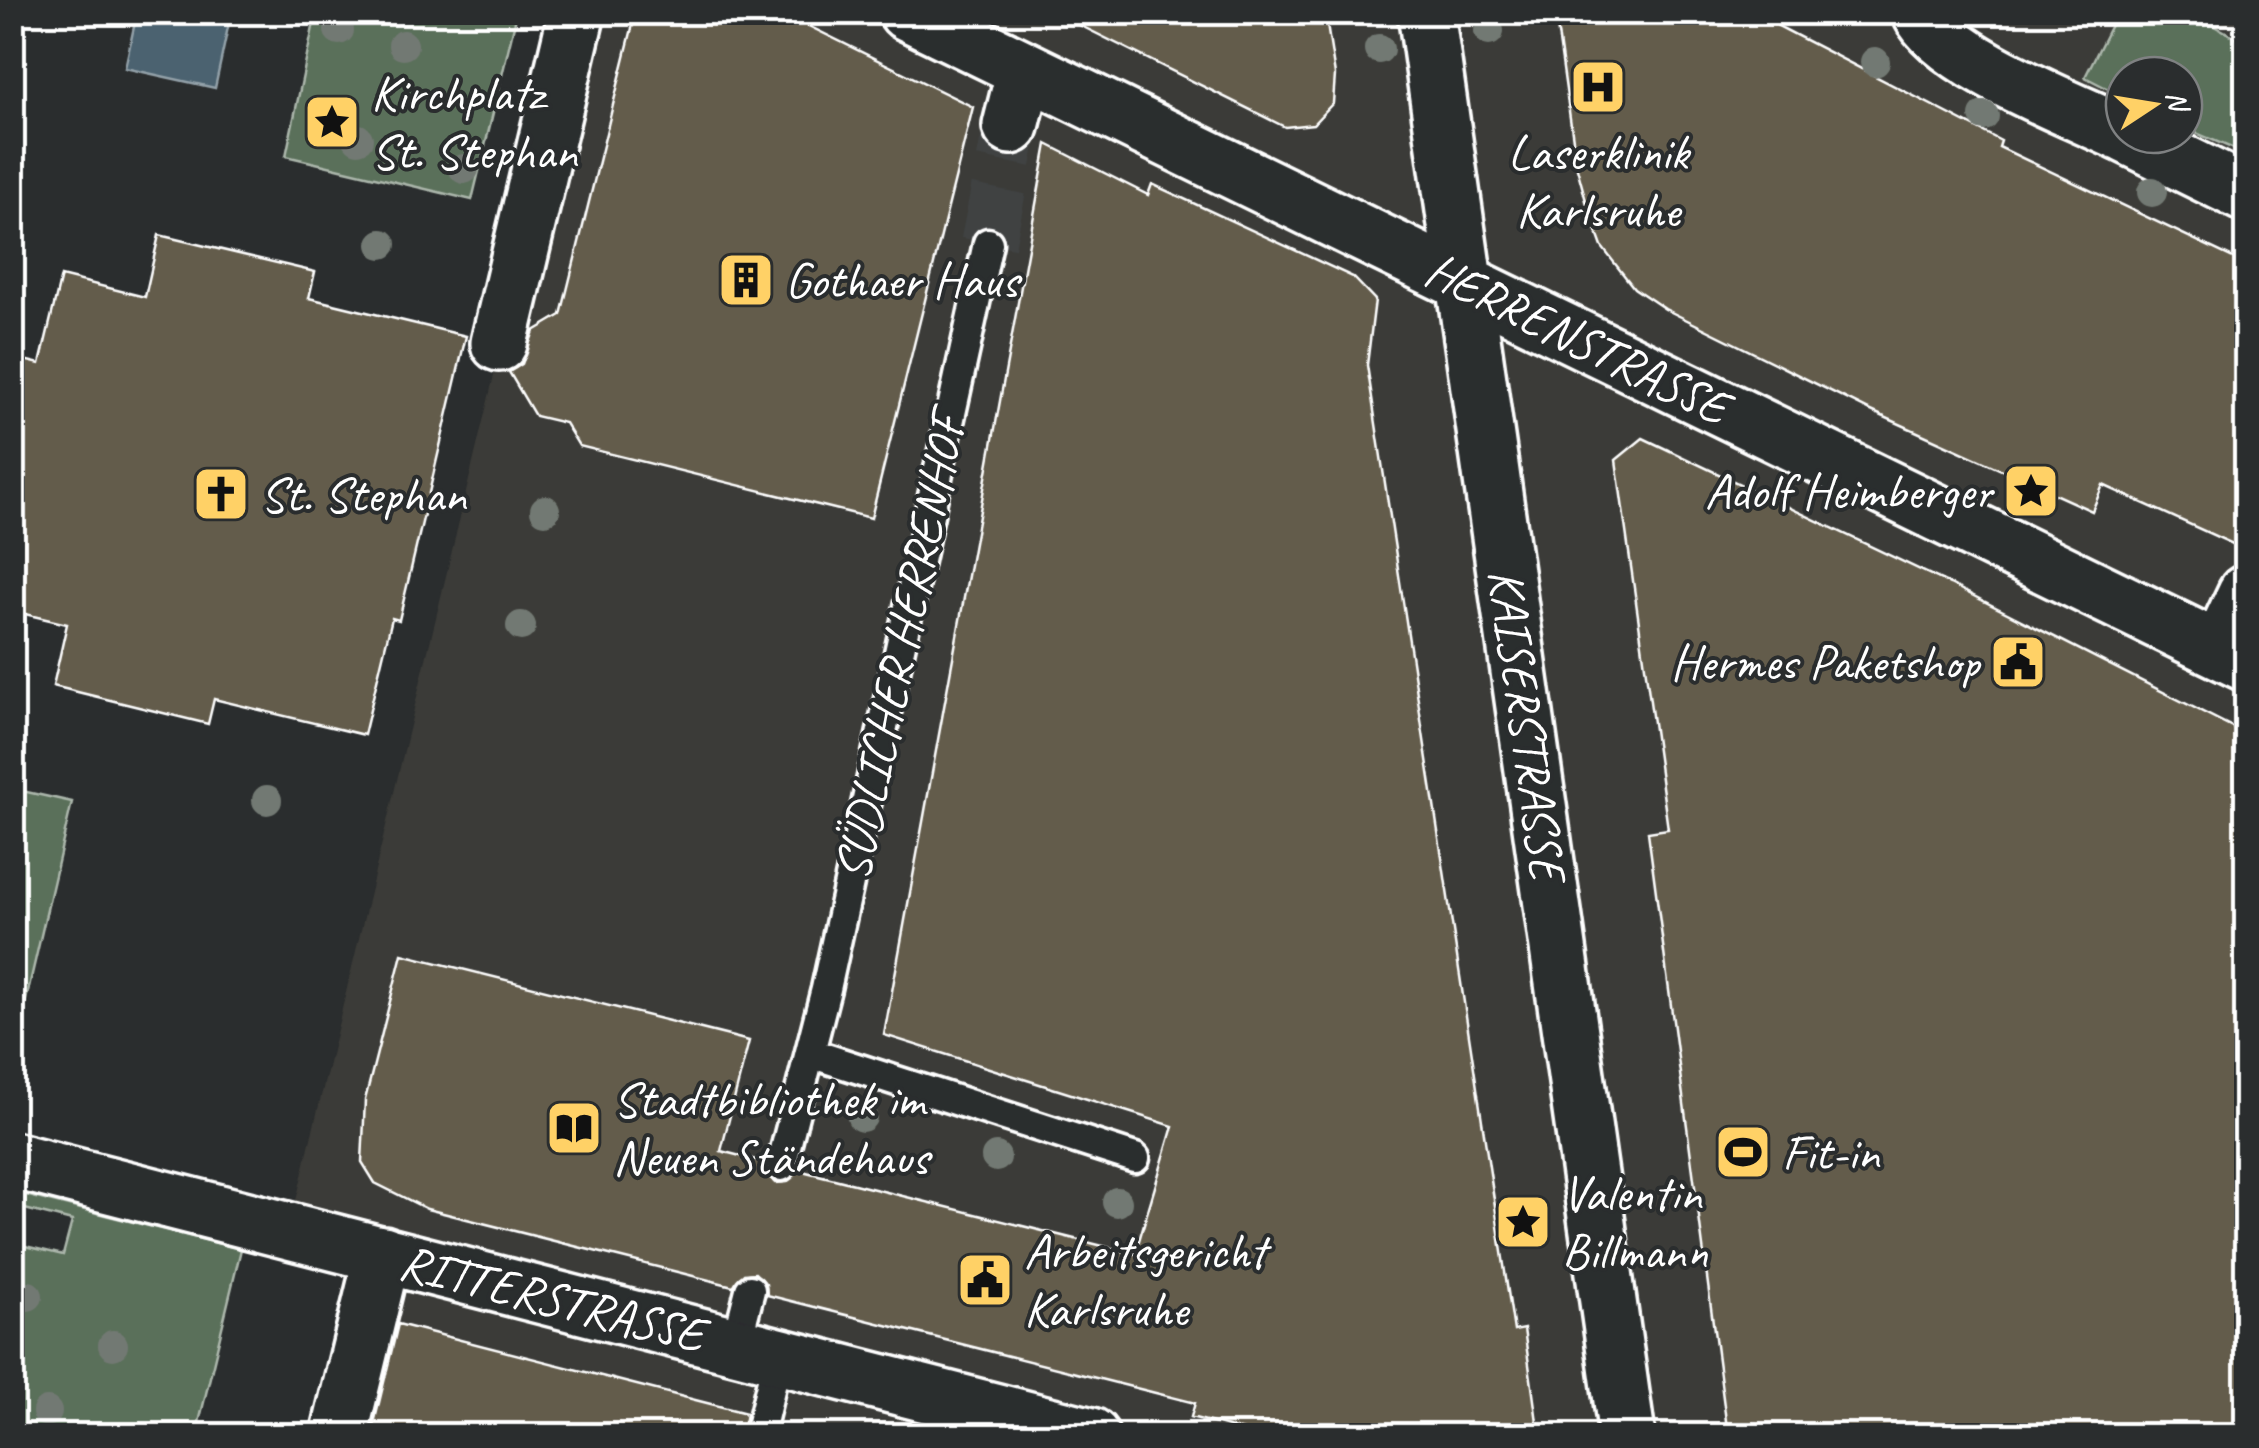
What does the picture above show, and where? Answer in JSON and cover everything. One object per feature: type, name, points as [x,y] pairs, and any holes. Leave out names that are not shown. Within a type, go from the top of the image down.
[{"type":"street","points":[[499,343],[577,12]]},
{"type":"street","name":"HERRENSTRASSE","points":[[907,12],[2233,656]]},
{"type":"street","name":"KAISERSTRASSE","points":[[1426,12],[1627,1436]]},
{"type":"street","points":[[1920,12],[1926,25],[1952,50],[2104,125]]},
{"type":"street","points":[[1010,126],[1025,70]]},
{"type":"street","points":[[2166,155],[2246,194]]},
{"type":"street","points":[[2233,656],[2246,593]]},
{"type":"street","name":"RITTERSTRASSE","points":[[12,1160],[1063,1432]]},
{"type":"street","points":[[339,1436],[383,1254]]},
{"type":"lane","name":"SÜDLICHER HERRENHOF","points":[[781,1166],[810,1052],[988,243]]},
{"type":"lane","points":[[810,1052],[1135,1158]]},
{"type":"lane","points":[[750,1290],[757,1350],[759,1436]]},
{"type":"shaded area","points":[[581,13],[2246,13],[2246,1435],[339,1435],[383,1255],[289,1230]]},
{"type":"green space","points":[[316,13],[517,13],[472,200],[286,156]]},
{"type":"green space","points":[[2117,13],[2191,13],[2246,43],[2246,154],[2204,136],[2204,55],[2104,55],[2104,87],[2085,77]]},
{"type":"green space","points":[[12,789],[72,802],[13,1056]]},
{"type":"green space","points":[[13,1192],[241,1249],[196,1435],[13,1435],[13,1243],[63,1255],[72,1221],[13,1206]]},
{"type":"water","points":[[137,13],[231,13],[215,88],[125,68]]},
{"type":"building","name":"Gothaer Haus","points":[[636,12],[780,12],[973,107],[871,518],[579,446],[565,423],[535,416],[509,372],[522,364],[534,331],[561,315]]},
{"type":"building","points":[[1053,12],[1325,12],[1335,75],[1333,103],[1313,124],[1285,127]]},
{"type":"building","points":[[1555,12],[1751,12],[2001,141],[1999,147],[2246,264],[2246,550],[2103,485],[2092,511],[1869,410],[1665,309],[1634,288],[1602,247],[1588,208],[1577,168]]},
{"type":"building","points":[[1047,144],[1148,195],[1152,184],[1353,277],[1375,300],[1367,365],[1514,1331],[1524,1329],[1539,1436],[1262,1436],[1191,1417],[1195,1403],[767,1295],[766,1284],[755,1273],[744,1274],[733,1286],[427,1209],[375,1183],[362,1162],[365,1100],[402,954],[749,1041],[721,1151],[764,1162],[765,1172],[776,1183],[787,1182],[798,1170],[1135,1254],[1173,1126],[884,1035]]},
{"type":"building","name":"St. Stephan","points":[[159,235],[315,272],[309,298],[466,336],[399,620],[392,618],[364,735],[214,699],[208,724],[53,686],[67,624],[12,611],[12,357],[40,364],[61,276],[145,297]]},
{"type":"building","points":[[1643,438],[1950,584],[2246,734],[2246,1436],[1728,1436],[1648,832],[1668,829],[1616,460]]},
{"type":"building","points":[[398,1324],[746,1413],[742,1436],[371,1436]]},
{"type":"tunnel","points":[[988,243],[1011,126]]},
{"type":"place","name":"Laserklinik Karlsruhe","points":[[1598,87]]},
{"type":"place","name":"Kirchplatz St. Stephan","points":[[332,122]]},
{"type":"place","name":"Gothaer Haus","points":[[746,280]]},
{"type":"place","name":"Adolf Heimberger","points":[[2031,491]]},
{"type":"place","name":"St. Stephan","points":[[221,494]]},
{"type":"place","name":"Hermes Paketshop","points":[[2018,662]]},
{"type":"place","name":"Stadtbibliothek im Neuen Ständehaus","points":[[574,1128]]},
{"type":"place","name":"Fit-in","points":[[1743,1152]]},
{"type":"place","name":"Valentin Billmann","points":[[1523,1222]]},
{"type":"place","name":"Arbeitsgericht Karlsruhe","points":[[985,1280]]}]
